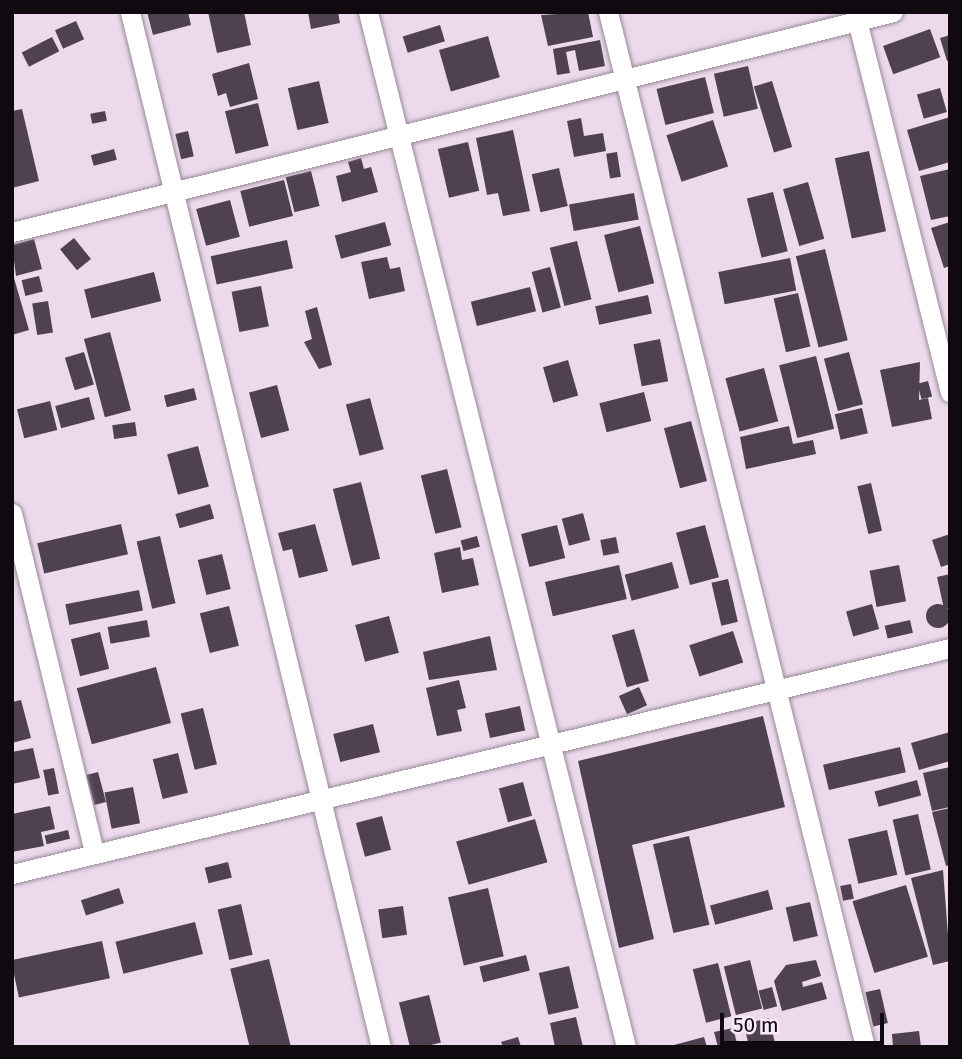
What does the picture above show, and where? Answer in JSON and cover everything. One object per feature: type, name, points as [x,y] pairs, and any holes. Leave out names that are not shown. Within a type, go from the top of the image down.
[{"type":"street","points":[[130,12],[381,1047]]},
{"type":"street","points":[[368,12],[395,134],[626,1047]]},
{"type":"street","points":[[608,12],[865,1047]]},
{"type":"street","points":[[12,232],[395,134],[625,80],[856,16],[893,12]]},
{"type":"street","points":[[856,16],[950,392]]},
{"type":"street","points":[[12,513],[94,852]]},
{"type":"street","points":[[12,873],[320,802],[950,648]]},
{"type":"building","points":[[147,12],[188,12],[191,25],[153,35]]},
{"type":"building","points":[[208,12],[244,12],[251,45],[217,53]]},
{"type":"building","points":[[308,12],[338,12],[340,23],[311,29]]},
{"type":"building","points":[[588,12],[593,37],[548,46],[541,15]]},
{"type":"building","points":[[76,21],[84,39],[63,49],[55,30]]},
{"type":"building","points":[[440,25],[445,41],[408,53],[403,36]]},
{"type":"building","points":[[930,29],[940,57],[893,74],[883,46]]},
{"type":"building","points":[[950,35],[950,60],[947,61],[940,38]]},
{"type":"building","points":[[488,36],[500,77],[451,91],[439,50]]},
{"type":"building","points":[[52,37],[59,51],[29,67],[22,52]]},
{"type":"building","points":[[600,40],[605,66],[579,71],[575,50],[566,52],[570,73],[557,75],[553,49]]},
{"type":"building","points":[[249,63],[258,99],[230,107],[226,93],[218,96],[212,74]]},
{"type":"building","points":[[748,66],[758,109],[724,117],[714,74]]},
{"type":"building","points":[[705,77],[714,113],[665,125],[656,89]]},
{"type":"building","points":[[319,81],[329,123],[297,130],[288,88]]},
{"type":"building","points":[[772,81],[792,147],[774,153],[754,87]]},
{"type":"building","points":[[940,88],[947,112],[924,119],[917,95]]},
{"type":"building","points":[[258,103],[269,146],[236,154],[225,111]]},
{"type":"building","points":[[22,109],[39,181],[12,188],[12,111]]},
{"type":"building","points":[[105,111],[107,121],[92,124],[90,114]]},
{"type":"building","points":[[950,117],[950,162],[919,171],[907,130]]},
{"type":"building","points":[[581,118],[584,136],[603,133],[606,151],[574,157],[567,121]]},
{"type":"building","points":[[713,120],[728,167],[682,182],[666,135]]},
{"type":"building","points":[[513,130],[530,211],[503,216],[498,193],[487,195],[476,138]]},
{"type":"building","points":[[188,131],[194,156],[181,159],[175,134]]},
{"type":"building","points":[[468,142],[479,191],[449,198],[438,149]]},
{"type":"building","points":[[114,149],[117,160],[94,166],[91,155]]},
{"type":"building","points":[[869,151],[886,231],[852,238],[835,158]]},
{"type":"building","points":[[617,152],[621,177],[610,178],[606,154]]},
{"type":"building","points":[[361,158],[364,169],[371,167],[378,192],[342,202],[336,176],[351,172],[348,162]]},
{"type":"building","points":[[559,168],[568,206],[540,212],[532,174]]},
{"type":"building","points":[[950,169],[950,216],[931,220],[920,176]]},
{"type":"building","points":[[311,171],[320,206],[294,212],[286,177]]},
{"type":"building","points":[[284,180],[293,216],[249,227],[240,191]]},
{"type":"building","points":[[808,182],[824,239],[799,246],[783,189]]},
{"type":"building","points":[[773,192],[788,251],[762,258],[747,199]]},
{"type":"building","points":[[634,193],[639,220],[574,231],[569,204]]},
{"type":"building","points":[[230,200],[240,237],[206,246],[196,209]]},
{"type":"building","points":[[385,222],[391,245],[341,259],[335,235]]},
{"type":"building","points":[[950,222],[950,266],[944,268],[931,228]]},
{"type":"building","points":[[640,226],[654,283],[618,292],[604,235]]},
{"type":"building","points":[[74,238],[91,259],[77,270],[60,249]]},
{"type":"building","points":[[34,239],[42,269],[16,276],[12,245]]},
{"type":"building","points":[[287,240],[293,268],[217,285],[211,256]]},
{"type":"building","points":[[577,241],[592,299],[564,306],[550,248]]},
{"type":"building","points":[[825,249],[848,340],[819,347],[796,256]]},
{"type":"building","points":[[387,257],[390,269],[400,267],[405,291],[369,299],[361,262]]},
{"type":"building","points":[[790,258],[796,290],[725,304],[718,272]]},
{"type":"building","points":[[550,267],[561,308],[543,312],[532,272]]},
{"type":"building","points":[[12,271],[29,330],[12,335]]},
{"type":"building","points":[[154,272],[161,301],[91,319],[84,289]]},
{"type":"building","points":[[39,276],[43,292],[25,296],[22,280]]},
{"type":"building","points":[[261,286],[269,326],[239,332],[232,292]]},
{"type":"building","points":[[530,287],[536,311],[477,326],[471,302]]},
{"type":"building","points":[[798,293],[810,347],[786,352],[774,299]]},
{"type":"building","points":[[648,295],[652,314],[599,325],[595,306]]},
{"type":"building","points":[[48,301],[53,333],[37,335],[32,304]]},
{"type":"building","points":[[317,307],[332,365],[319,369],[304,342],[312,339],[305,311]]},
{"type":"building","points":[[110,332],[131,410],[105,417],[84,339]]},
{"type":"building","points":[[660,339],[668,381],[642,386],[633,344]]},
{"type":"building","points":[[84,352],[94,385],[75,390],[65,358]]},
{"type":"building","points":[[849,352],[863,404],[838,411],[824,359]]},
{"type":"building","points":[[816,356],[834,429],[797,438],[779,365]]},
{"type":"building","points":[[568,360],[578,396],[553,403],[543,367]]},
{"type":"building","points":[[920,362],[919,400],[928,398],[932,419],[892,427],[880,370]]},
{"type":"building","points":[[764,368],[778,421],[740,431],[725,378]]},
{"type":"building","points":[[928,381],[932,396],[922,399],[917,384]]},
{"type":"building","points":[[277,385],[289,430],[261,438],[249,393]]},
{"type":"building","points":[[194,388],[197,400],[167,407],[164,395]]},
{"type":"building","points":[[644,392],[651,421],[607,432],[599,403]]},
{"type":"building","points":[[89,397],[95,419],[61,428],[55,406]]},
{"type":"building","points":[[370,398],[384,449],[360,456],[346,404]]},
{"type":"building","points":[[50,401],[57,430],[24,438],[17,409]]},
{"type":"building","points":[[862,408],[868,433],[841,440],[835,414]]},
{"type":"building","points":[[691,421],[707,481],[680,488],[664,428]]},
{"type":"building","points":[[135,422],[137,436],[114,439],[112,425]]},
{"type":"building","points":[[789,426],[793,444],[813,440],[816,454],[746,469],[740,437]]},
{"type":"building","points":[[198,446],[209,487],[178,495],[167,454]]},
{"type":"building","points":[[447,469],[462,527],[435,534],[421,476]]},
{"type":"building","points":[[361,482],[380,559],[352,566],[333,489]]},
{"type":"building","points":[[871,483],[882,531],[868,534],[857,486]]},
{"type":"building","points":[[210,504],[214,518],[180,528],[175,514]]},
{"type":"building","points":[[583,513],[590,540],[569,546],[562,519]]},
{"type":"building","points":[[121,524],[128,554],[44,574],[37,543]]},
{"type":"building","points":[[315,524],[328,571],[299,578],[292,549],[283,551],[278,533]]},
{"type":"building","points":[[557,525],[565,558],[529,567],[521,534]]},
{"type":"building","points":[[705,525],[719,577],[690,585],[676,533]]},
{"type":"building","points":[[950,534],[950,564],[941,567],[932,540]]},
{"type":"building","points":[[160,536],[176,603],[152,609],[137,541]]},
{"type":"building","points":[[477,536],[480,547],[463,551],[461,540]]},
{"type":"building","points":[[616,537],[619,553],[603,556],[600,540]]},
{"type":"building","points":[[460,547],[462,560],[473,558],[479,585],[442,593],[434,553]]},
{"type":"building","points":[[222,554],[231,589],[206,595],[198,560]]},
{"type":"building","points":[[672,562],[679,588],[632,601],[625,575]]},
{"type":"building","points":[[619,565],[627,599],[553,616],[545,582]]},
{"type":"building","points":[[899,565],[906,601],[877,607],[870,571]]},
{"type":"building","points":[[950,574],[950,608],[944,609],[937,577]]},
{"type":"building","points":[[728,579],[738,622],[721,626],[711,583]]},
{"type":"building","points":[[139,590],[143,611],[69,625],[65,604]]},
{"type":"building","points":[[872,604],[879,629],[853,636],[846,611]]},
{"type":"building","points":[[938,604],[947,607],[950,616],[947,625],[938,628],[929,625],[926,616],[929,607]]},
{"type":"building","points":[[229,606],[239,646],[210,653],[200,613]]},
{"type":"building","points":[[389,616],[399,653],[365,662],[355,625]]},
{"type":"building","points":[[147,620],[150,637],[111,644],[108,627]]},
{"type":"building","points":[[910,620],[913,633],[888,639],[885,626]]},
{"type":"building","points":[[634,629],[649,681],[627,687],[612,635]]},
{"type":"building","points":[[733,631],[743,662],[699,677],[689,645]]},
{"type":"building","points":[[100,632],[109,669],[80,676],[71,639]]},
{"type":"building","points":[[490,636],[497,670],[429,680],[423,652]]},
{"type":"building","points":[[156,667],[171,723],[92,744],[77,688]]},
{"type":"building","points":[[459,680],[466,708],[457,710],[462,731],[437,736],[426,688]]},
{"type":"building","points":[[639,687],[647,705],[627,714],[619,696]]},
{"type":"building","points":[[21,700],[31,738],[12,743],[12,702]]},
{"type":"building","points":[[520,706],[525,730],[490,738],[485,713]]},
{"type":"building","points":[[203,708],[217,764],[195,770],[181,714]]},
{"type":"building","points":[[763,716],[785,807],[632,845],[654,939],[619,948],[578,761]]},
{"type":"building","points":[[373,724],[380,752],[340,762],[333,734]]},
{"type":"building","points":[[950,732],[950,761],[919,770],[911,743]]},
{"type":"building","points":[[900,747],[906,772],[829,790],[823,765]]},
{"type":"building","points":[[33,748],[40,778],[12,784],[12,752]]},
{"type":"building","points":[[178,753],[188,793],[163,799],[153,759]]},
{"type":"building","points":[[950,767],[950,807],[932,811],[923,773]]},
{"type":"building","points":[[54,768],[59,794],[48,796],[43,770]]},
{"type":"building","points":[[98,772],[106,802],[94,805],[86,775]]},
{"type":"building","points":[[917,780],[921,795],[879,807],[874,791]]},
{"type":"building","points":[[523,782],[532,816],[508,822],[499,788]]},
{"type":"building","points":[[133,787],[140,823],[112,829],[105,793]]},
{"type":"building","points":[[50,806],[55,829],[41,832],[44,846],[12,852],[12,814]]},
{"type":"building","points":[[950,808],[950,865],[946,866],[932,812]]},
{"type":"building","points":[[918,814],[931,870],[905,875],[893,820]]},
{"type":"building","points":[[382,816],[391,850],[365,857],[356,823]]},
{"type":"building","points":[[535,819],[547,862],[469,885],[456,842]]},
{"type":"building","points":[[68,830],[70,839],[47,844],[45,835]]},
{"type":"building","points":[[887,830],[897,875],[858,884],[848,839]]},
{"type":"building","points":[[689,836],[709,925],[673,933],[653,844]]},
{"type":"building","points":[[228,862],[232,878],[209,883],[205,868]]},
{"type":"building","points":[[943,870],[950,961],[933,965],[911,878]]},
{"type":"building","points":[[851,884],[854,899],[843,901],[840,886]]},
{"type":"building","points":[[906,885],[928,957],[874,973],[852,901]]},
{"type":"building","points":[[119,888],[124,903],[86,916],[81,900]]},
{"type":"building","points":[[488,888],[504,956],[464,965],[448,897]]},
{"type":"building","points":[[768,890],[773,909],[715,925],[710,906]]},
{"type":"building","points":[[810,902],[818,936],[794,942],[786,908]]},
{"type":"building","points":[[241,904],[253,955],[229,960],[218,909]]},
{"type":"building","points":[[403,906],[407,935],[382,938],[378,909]]},
{"type":"building","points":[[195,922],[203,954],[123,974],[115,942]]},
{"type":"building","points":[[102,941],[110,978],[19,998],[12,960]]},
{"type":"building","points":[[526,955],[530,971],[483,982],[479,967]]},
{"type":"building","points":[[269,959],[291,1047],[250,1047],[230,969]]},
{"type":"building","points":[[750,960],[762,1009],[736,1015],[724,967]]},
{"type":"building","points":[[816,960],[821,976],[802,982],[803,987],[822,982],[827,999],[782,1011],[774,981],[786,965]]},
{"type":"building","points":[[718,963],[731,1016],[706,1023],[693,969]]},
{"type":"building","points":[[569,966],[579,1008],[548,1015],[539,973]]},
{"type":"building","points":[[772,987],[777,1006],[764,1010],[758,991]]},
{"type":"building","points":[[880,989],[888,1023],[873,1026],[865,992]]},
{"type":"building","points":[[429,995],[441,1043],[410,1047],[399,1002]]},
{"type":"building","points":[[576,1017],[583,1047],[555,1047],[550,1023]]},
{"type":"building","points":[[769,1018],[776,1047],[749,1047],[744,1024]]},
{"type":"building","points":[[733,1028],[738,1047],[718,1047],[714,1032]]},
{"type":"building","points":[[919,1031],[921,1047],[893,1047],[892,1034]]},
{"type":"building","points":[[518,1037],[521,1047],[503,1047],[501,1042]]},
{"type":"building","points":[[704,1037],[707,1047],[670,1047],[670,1046]]}]
